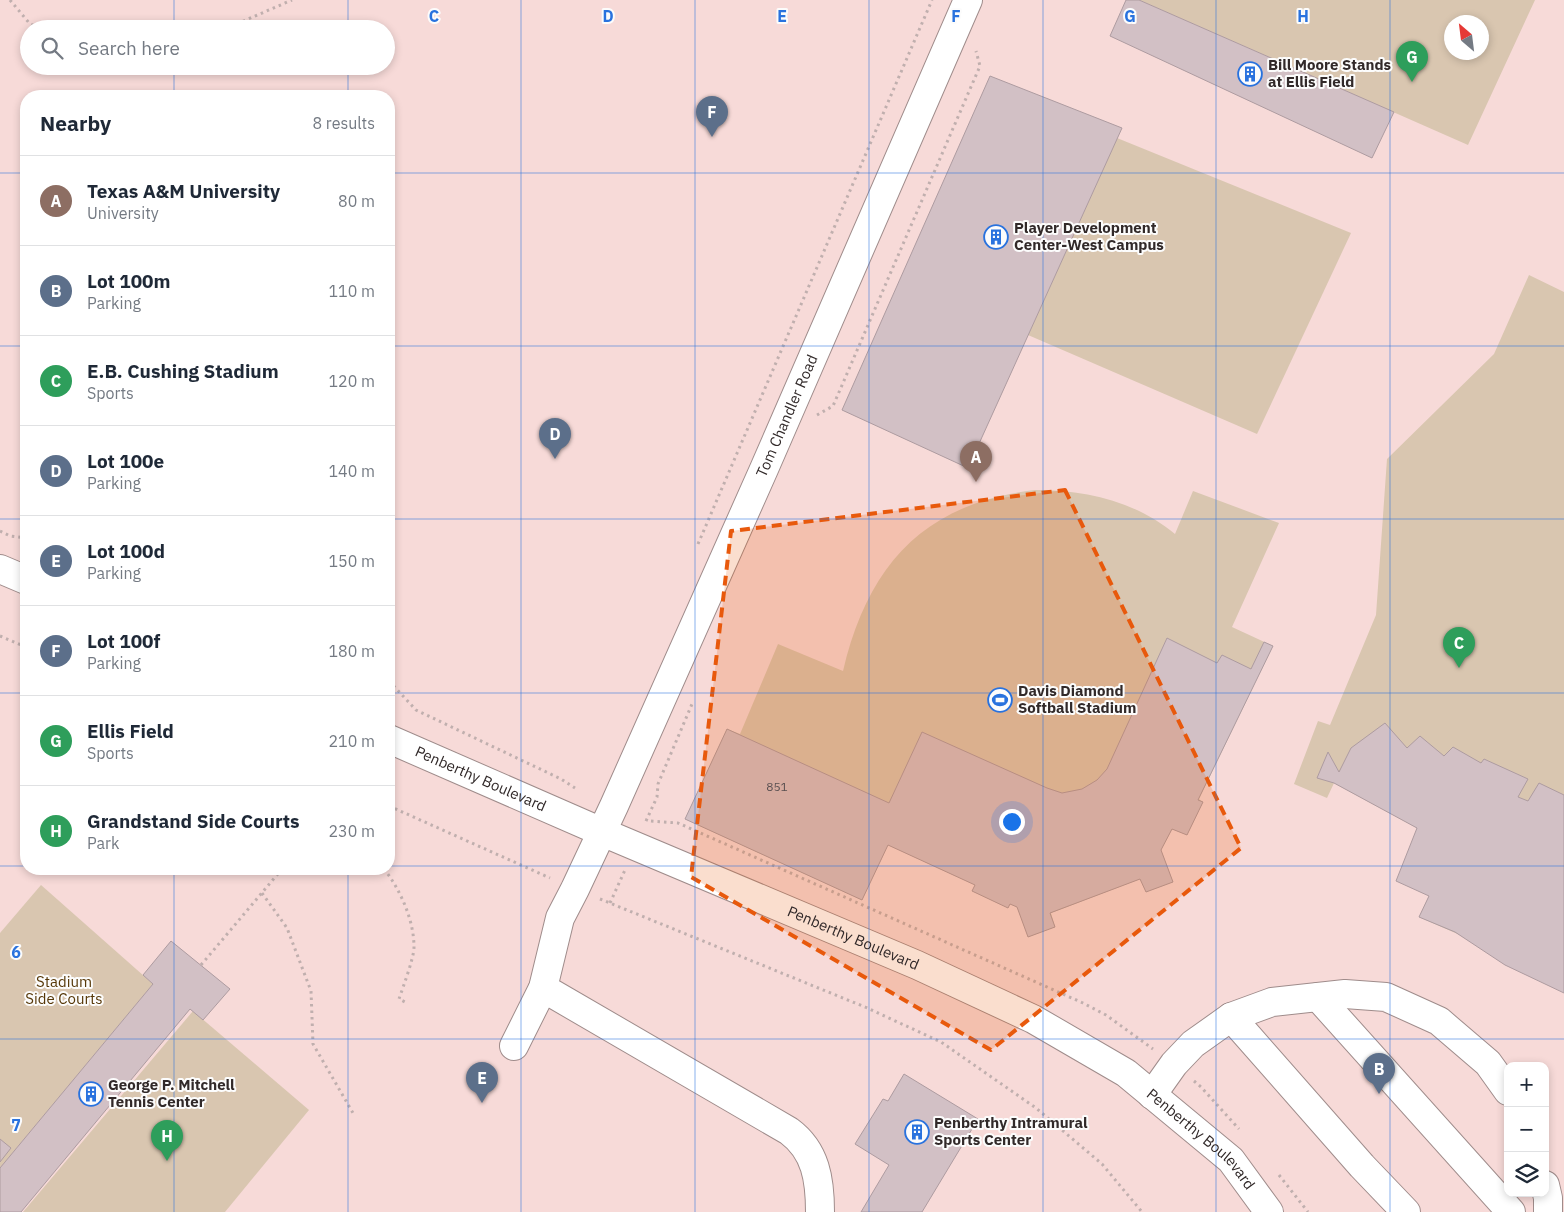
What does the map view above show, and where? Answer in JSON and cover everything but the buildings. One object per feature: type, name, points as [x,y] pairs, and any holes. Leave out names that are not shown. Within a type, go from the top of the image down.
[{"type":"street","name":"Tom Chandler Road","points":[[514,1046],[543,988],[560,918],[576,889],[602,832],[764,469],[968,0]]},
{"type":"street","points":[[0,569],[20,577]]},
{"type":"street","name":"Penberthy Boulevard","points":[[395,742],[602,832],[917,965],[1033,1019],[1126,1073],[1231,1160],[1269,1212]]},
{"type":"street","points":[[543,988],[800,1139],[812,1158],[818,1174],[820,1212]]},
{"type":"street","points":[[1152,1095],[1174,1064],[1193,1044],[1231,1017],[1272,1002],[1345,994],[1386,996],[1439,1021],[1488,1063],[1504,1085]]},
{"type":"street","points":[[1318,997],[1511,1212]]},
{"type":"street","points":[[1231,1017],[1406,1212]]},
{"type":"street","points":[[1548,1197],[1548,1212]]},
{"type":"path","points":[[10,0],[27,20]]},
{"type":"path","points":[[246,20],[292,0]]},
{"type":"path","points":[[696,548],[932,0]]},
{"type":"path","points":[[814,417],[833,406],[837,397],[980,66],[975,47]]},
{"type":"path","points":[[0,531],[10,536],[20,537]]},
{"type":"path","points":[[0,636],[20,644]]},
{"type":"path","points":[[395,687],[416,710],[561,779],[583,792]]},
{"type":"path","points":[[646,821],[657,797],[658,784],[693,701]]},
{"type":"path","points":[[395,809],[553,879]]},
{"type":"path","points":[[201,965],[277,875]]},
{"type":"path","points":[[389,875],[408,913],[414,948],[400,999],[407,1003]]},
{"type":"path","points":[[262,893],[288,928],[312,991],[313,1044],[353,1114]]},
{"type":"path","points":[[610,903],[865,1007],[941,1042],[1042,1113],[1102,1164],[1142,1212]]},
{"type":"highlighted area","points":[[1065,490],[1241,848],[991,1050],[691,877],[731,531]]},
{"type":"shaded area","points":[[0,0],[1564,0],[1564,1212],[0,1212]]},
{"type":"green space","points":[[1139,0],[1535,0],[1468,145]]},
{"type":"green space","points":[[1117,138],[1351,233],[1257,434],[1028,335]]},
{"type":"green space","points":[[1529,275],[1564,292],[1564,981],[1419,917],[1429,896],[1417,828],[1334,783],[1327,798],[1294,784],[1318,721],[1330,725],[1376,615],[1387,459],[1494,354]]},
{"type":"green space","name":"Davis Diamond Softball Stadium","points":[[1035,490],[1073,492],[1109,500],[1143,513],[1175,534],[1193,491],[1279,523],[1232,627],[1273,646],[1199,799],[1203,802],[1187,835],[1172,829],[1161,850],[1173,882],[1146,892],[1140,879],[1051,913],[1055,927],[1028,937],[1017,907],[1010,904],[1008,908],[972,891],[975,885],[888,845],[862,900],[685,819],[727,729],[740,734],[778,644],[843,671],[854,633],[868,600],[885,571],[907,546],[932,525],[962,509],[996,497]]},
{"type":"green space","name":"Stadium Side Courts","points":[[41,885],[153,984],[0,1168],[0,933]]},
{"type":"green space","points":[[193,1011],[309,1110],[225,1212],[23,1212]]},
{"type":"place","name":"Bill Moore Stands at Ellis Field","points":[[1250,74]]},
{"type":"place","name":"Ellis Field","points":[[1412,82]]},
{"type":"place","name":"Lot 100f","points":[[712,137]]},
{"type":"place","name":"Player Development Center-West Campus","points":[[996,237]]},
{"type":"place","name":"Lot 100e","points":[[555,459]]},
{"type":"place","name":"Texas A&M University","points":[[976,482]]},
{"type":"place","name":"E.B. Cushing Stadium","points":[[1459,668]]},
{"type":"place","name":"Davis Diamond Softball Stadium","points":[[1000,700]]},
{"type":"place","name":"George P. Mitchell Tennis Center","points":[[91,1094]]},
{"type":"place","name":"Lot 100m","points":[[1379,1094]]},
{"type":"place","name":"Lot 100d","points":[[482,1103]]},
{"type":"place","name":"Penberthy Intramural Sports Center","points":[[917,1132]]},
{"type":"place","name":"Grandstand Side Courts","points":[[167,1161]]}]
